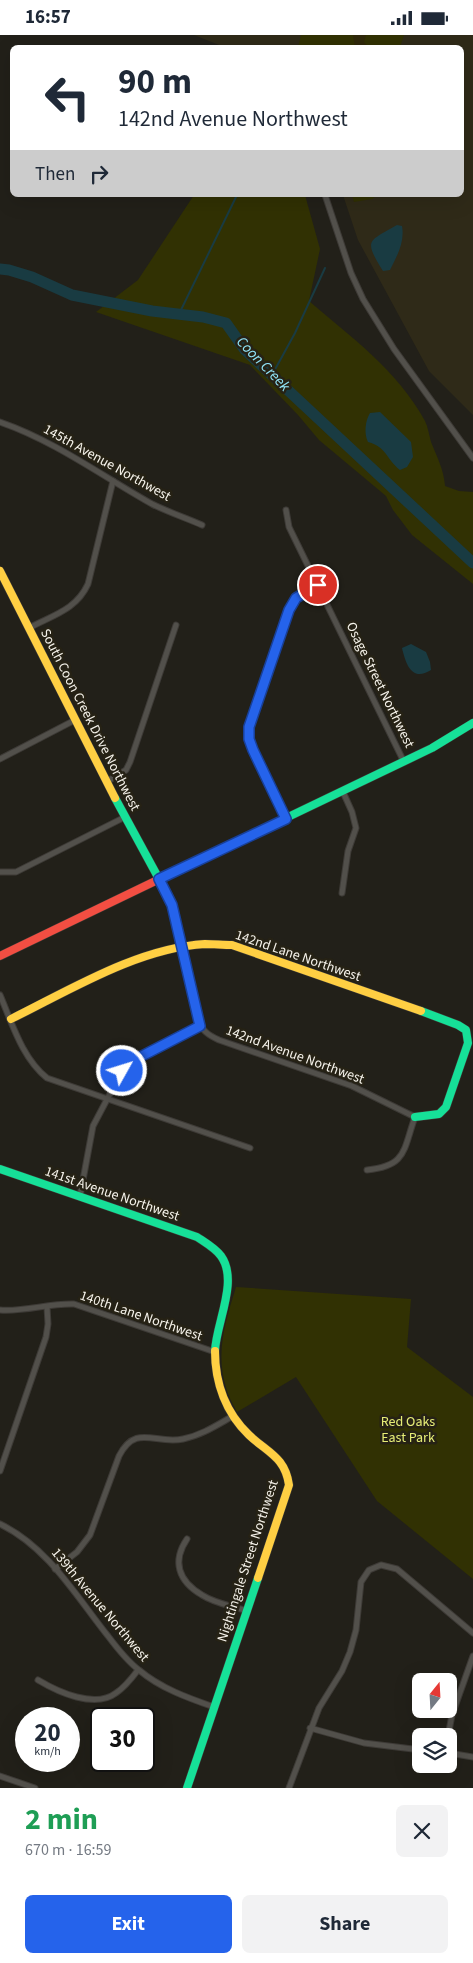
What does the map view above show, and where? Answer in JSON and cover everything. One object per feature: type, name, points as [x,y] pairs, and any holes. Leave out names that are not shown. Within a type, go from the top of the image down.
[{"type":"street","points":[[326,197],[350,273],[363,299],[394,349],[473,458]]},
{"type":"street","name":"145th Avenue Northwest","points":[[0,422],[26,431],[155,505],[202,525]]},
{"type":"street","points":[[29,627],[72,606],[82,597],[88,584],[114,481]]},
{"type":"street","name":"Osage Street Northwest","points":[[286,509],[289,527],[404,762]]},
{"type":"street","name":"South Coon Creek Drive Northwest","points":[[0,571],[125,817],[159,879]]},
{"type":"street","points":[[286,819],[253,750],[249,739],[249,727],[289,610],[296,598],[318,585]]},
{"type":"street","points":[[108,781],[126,770],[130,762],[176,625]]},
{"type":"street","points":[[0,759],[75,720]]},
{"type":"street","points":[[0,956],[404,762],[438,745],[473,723]]},
{"type":"street","points":[[342,893],[348,851],[356,828],[343,792]]},
{"type":"street","points":[[0,872],[16,872],[125,817]]},
{"type":"street","points":[[80,1195],[93,1125],[122,1071],[136,1059],[200,1026],[172,905],[159,879]]},
{"type":"street","name":"142nd Lane Northwest","points":[[11,1019],[133,961],[182,948],[209,944],[232,945],[445,1020],[466,1030],[468,1043],[446,1107],[439,1114],[415,1117]]},
{"type":"street","points":[[0,995],[28,1059],[47,1078],[250,1148]]},
{"type":"street","name":"142nd Avenue Northwest","points":[[200,1026],[211,1036],[219,1040],[352,1086],[415,1117]]},
{"type":"street","points":[[367,1171],[382,1169],[394,1164],[401,1156],[415,1117]]},
{"type":"street","name":"141st Avenue Northwest","points":[[0,1169],[80,1195],[197,1237],[214,1247]]},
{"type":"street","name":"Nightingale Street Northwest","points":[[187,1788],[286,1493],[288,1475],[282,1462],[249,1435],[233,1416],[219,1387],[215,1352],[218,1331],[227,1300],[229,1278],[225,1262],[214,1247]]},
{"type":"street","name":"140th Lane Northwest","points":[[0,1310],[27,1310],[60,1303],[74,1304],[215,1352]]},
{"type":"street","points":[[0,1471],[46,1337],[48,1324],[47,1307]]},
{"type":"street","points":[[56,1569],[77,1552],[90,1535],[125,1444],[138,1437],[164,1440],[200,1435],[233,1416]]},
{"type":"street","name":"139th Avenue Northwest","points":[[0,1524],[33,1545],[56,1569],[119,1650],[138,1670],[170,1690],[214,1707]]},
{"type":"street","points":[[188,1539],[182,1547],[178,1564],[180,1572],[188,1583],[202,1595],[247,1611]]},
{"type":"street","points":[[289,1788],[318,1708],[346,1662],[356,1631],[361,1582],[369,1570],[381,1565],[397,1569],[473,1633]]},
{"type":"street","points":[[449,1728],[473,1656]]},
{"type":"street","points":[[38,1680],[52,1689],[73,1697],[97,1700],[115,1694],[138,1670]]},
{"type":"street","points":[[310,1729],[371,1745],[412,1749]]},
{"type":"street","points":[[457,1754],[473,1757]]},
{"type":"street","points":[[0,1776],[35,1788]]},
{"type":"shaded area","points":[[194,35],[473,35],[473,415],[429,371],[358,240],[344,197],[464,197],[464,45],[219,45]]},
{"type":"green space","points":[[301,35],[404,35],[401,45],[298,45]]},
{"type":"green space","points":[[193,197],[306,197],[320,249],[309,301],[373,356],[414,403],[426,423],[431,442],[442,469],[445,486],[459,491],[473,492],[473,584],[412,535],[393,510],[386,496],[319,440],[250,365],[96,312],[138,280]]},
{"type":"green space","points":[[353,197],[375,197],[372,199],[354,202]]},
{"type":"green space","name":"Red Oaks East Park","points":[[236,1287],[411,1299],[407,1347],[473,1397],[473,1579],[377,1501],[296,1377],[237,1412],[227,1390],[222,1361],[223,1336]]},
{"type":"sand","points":[[353,35],[366,35],[364,42],[366,45],[355,45]]},
{"type":"water","points":[[397,225],[402,226],[403,232],[400,249],[390,270],[383,271],[373,253],[372,243],[379,235]]},
{"type":"water","points":[[380,412],[411,442],[413,457],[407,467],[400,470],[383,450],[368,442],[366,427],[368,416],[370,413]]},
{"type":"water","points":[[411,644],[426,652],[431,670],[419,674],[411,670],[402,648]]},
{"type":"waterway","points":[[179,314],[236,197]]},
{"type":"waterway","points":[[272,375],[295,333],[325,268]]},
{"type":"waterway","name":"Coon Creek","points":[[0,269],[32,277],[72,295],[152,311],[203,317],[226,323],[245,350],[473,563]]},
{"type":"traffic: fast","points":[[286,818],[432,748],[473,723]]},
{"type":"traffic: fast","points":[[115,798],[159,879]]},
{"type":"traffic: fast","points":[[415,1117],[439,1114],[446,1107],[468,1043],[466,1030],[421,1011]]},
{"type":"traffic: fast","points":[[0,1169],[197,1237],[213,1248],[221,1256],[226,1266],[228,1277],[215,1351]]},
{"type":"traffic: fast","points":[[187,1788],[258,1578]]},
{"type":"traffic: slow","points":[[0,571],[115,798]]},
{"type":"traffic: slow","points":[[11,1019],[105,972],[130,962],[155,953],[205,944],[232,945],[421,1011]]},
{"type":"traffic: slow","points":[[215,1351],[217,1375],[228,1407],[249,1435],[280,1462],[284,1468],[289,1485],[258,1578]]},
{"type":"traffic: jam","points":[[0,956],[286,818]]},
{"type":"route","points":[[122,1071],[136,1059],[200,1026],[172,905],[159,879],[286,819],[265,779],[253,750],[249,739],[249,727],[289,610],[300,594],[318,585]]}]
